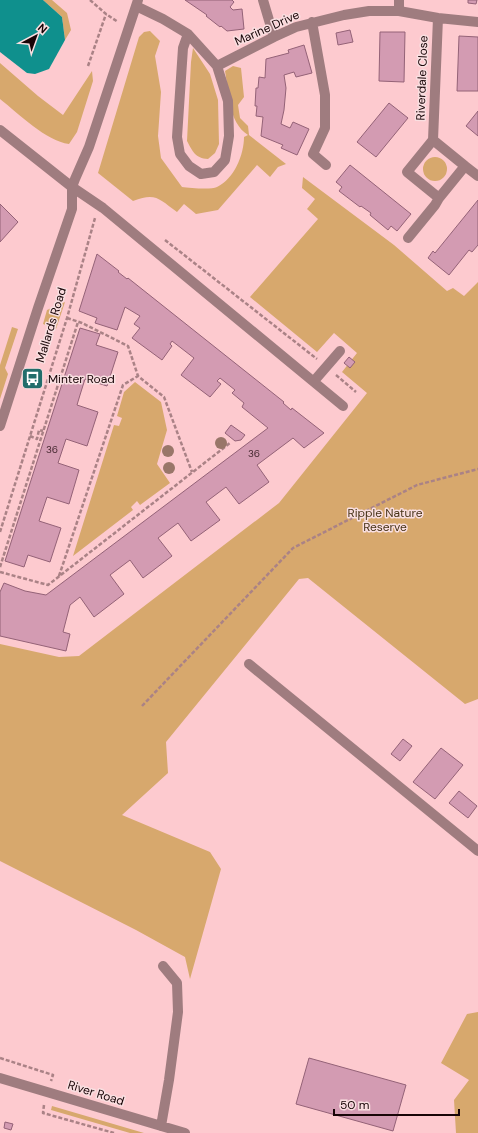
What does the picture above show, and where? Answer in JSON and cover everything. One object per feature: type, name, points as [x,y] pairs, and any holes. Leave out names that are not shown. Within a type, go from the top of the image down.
[{"type":"street","points":[[263,0],[274,37]]},
{"type":"street","points":[[399,11],[400,0]]},
{"type":"street","points":[[137,3],[188,34],[217,66],[228,101],[229,136],[225,160],[214,172],[201,174],[190,166],[180,154],[178,137],[183,48],[188,34]]},
{"type":"street","name":"Mallards Road","points":[[0,426],[72,209],[72,187],[89,147],[137,3]]},
{"type":"street","name":"Marine Drive","points":[[217,66],[274,37],[312,22],[369,11],[399,11],[438,18],[478,22]]},
{"type":"street","name":"Riverdale Close","points":[[433,140],[438,18]]},
{"type":"street","points":[[312,22],[325,95],[325,128],[313,154],[326,165]]},
{"type":"street","points":[[0,130],[72,187],[94,202],[343,406]]},
{"type":"street","points":[[439,198],[407,172],[433,140],[478,176]]},
{"type":"street","points":[[408,238],[465,166]]},
{"type":"street","points":[[314,381],[340,351]]},
{"type":"street","points":[[249,664],[478,851]]},
{"type":"street","points":[[161,1126],[178,1012],[177,984],[162,966]]},
{"type":"street","name":"River Road","points":[[0,1078],[185,1133]]},
{"type":"path","points":[[90,0],[106,14],[119,22]]},
{"type":"path","points":[[88,66],[106,14]]},
{"type":"path","name":"Mallards Road","points":[[0,532],[67,318],[95,221],[94,202]]},
{"type":"path","points":[[163,238],[319,361]]},
{"type":"path","points":[[67,318],[128,346],[138,376],[164,397],[192,472]]},
{"type":"path","points":[[0,567],[78,322]]},
{"type":"path","points":[[333,373],[356,392]]},
{"type":"path","points":[[59,576],[123,385],[138,376]]},
{"type":"path","points":[[30,436],[37,439],[39,430],[43,431]]},
{"type":"path","points":[[0,572],[48,585],[230,443]]},
{"type":"path","points":[[142,706],[293,548],[417,485],[478,469]]},
{"type":"path","name":"River Road","points":[[0,1058],[53,1075],[51,1080]]},
{"type":"path","points":[[45,1103],[43,1113],[114,1133]]},
{"type":"green space","points":[[43,0],[52,0],[67,13],[71,30],[65,40],[62,17]]},
{"type":"green space","points":[[150,31],[160,41],[155,56],[161,92],[158,136],[161,158],[182,187],[205,189],[217,187],[233,172],[240,159],[244,144],[244,137],[248,135],[241,129],[230,106],[225,71],[233,66],[241,68],[244,97],[238,105],[240,118],[248,126],[249,135],[286,164],[278,167],[270,177],[257,165],[218,210],[196,214],[184,204],[177,212],[157,198],[147,197],[133,201],[98,173],[139,37],[144,32]]},
{"type":"green space","points":[[193,48],[210,74],[218,100],[219,144],[215,153],[208,159],[197,156],[187,141]]},
{"type":"green space","points":[[0,63],[38,96],[63,115],[92,71],[93,81],[77,132],[69,144],[51,138],[24,119],[0,99]]},
{"type":"green space","points":[[435,157],[444,160],[447,169],[444,178],[435,181],[426,178],[423,169],[426,160]]},
{"type":"green space","name":"Ripple Nature Reserve","points":[[303,177],[394,245],[447,291],[453,288],[464,296],[478,282],[478,699],[465,704],[308,578],[299,579],[166,742],[168,773],[122,815],[210,852],[221,869],[190,979],[185,957],[136,930],[0,861],[0,644],[59,657],[79,656],[279,503],[367,393],[342,372],[357,353],[334,333],[317,352],[250,297],[318,219],[307,209],[315,199],[302,188]]},
{"type":"green space","points":[[65,302],[56,329],[43,324],[47,310]]},
{"type":"green space","points":[[12,327],[18,329],[5,368],[8,374],[0,399],[0,365]]},
{"type":"green space","points":[[135,382],[161,402],[167,430],[157,464],[170,483],[140,505],[137,501],[131,507],[133,510],[73,556],[114,425],[119,426],[122,418],[117,416],[124,392]]},
{"type":"green space","points":[[478,1012],[478,1133],[456,1133],[454,1100],[469,1080],[441,1063],[467,1014]]},
{"type":"green space","points":[[52,1106],[144,1133],[130,1133],[51,1110]]},
{"type":"water","points":[[0,0],[43,0],[62,17],[65,40],[49,69],[35,74],[27,73],[0,52]]},
{"type":"building","points":[[185,0],[232,0],[234,2],[230,7],[233,10],[242,9],[244,29],[227,31]]},
{"type":"building","points":[[468,0],[477,0],[476,4],[468,3]]},
{"type":"building","points":[[350,30],[353,42],[338,45],[336,33]]},
{"type":"building","points":[[380,32],[405,32],[404,82],[379,81]]},
{"type":"building","points":[[459,36],[478,37],[478,91],[457,91]]},
{"type":"building","points":[[304,45],[312,73],[296,77],[294,72],[284,75],[286,88],[281,124],[290,128],[293,122],[309,129],[297,155],[281,148],[283,145],[261,136],[263,117],[256,116],[256,88],[258,88],[259,77],[265,78],[266,59],[289,53],[288,50]]},
{"type":"building","points":[[389,103],[408,118],[376,157],[357,142]]},
{"type":"building","points":[[478,111],[478,136],[466,126]]},
{"type":"building","points":[[350,165],[411,214],[397,231],[391,226],[388,230],[370,215],[371,213],[361,206],[360,207],[339,191],[342,187],[336,182]]},
{"type":"building","points":[[478,200],[478,245],[472,252],[469,250],[449,275],[428,258],[433,251],[435,253]]},
{"type":"building","points":[[0,204],[18,222],[0,242]]},
{"type":"building","points":[[97,254],[284,402],[283,403],[291,410],[292,408],[324,433],[304,448],[293,438],[257,465],[269,482],[239,504],[226,487],[206,502],[220,520],[191,541],[178,523],[158,538],[172,556],[143,578],[130,560],[110,575],[124,594],[94,617],[80,597],[70,605],[63,632],[70,634],[66,651],[0,636],[0,592],[4,583],[25,591],[46,595],[268,428],[242,407],[244,403],[232,393],[235,390],[220,378],[217,381],[221,384],[210,397],[181,375],[194,358],[172,341],[170,344],[172,346],[162,360],[132,338],[140,328],[134,324],[140,316],[125,307],[117,330],[95,323],[97,318],[79,311]]},
{"type":"building","points":[[80,328],[100,334],[96,345],[118,352],[107,386],[85,379],[77,405],[98,412],[87,446],[66,439],[58,463],[79,470],[69,504],[47,497],[39,521],[61,528],[50,562],[28,555],[24,567],[5,561]]},
{"type":"building","points":[[349,357],[355,362],[350,368],[344,363]]},
{"type":"building","points":[[231,425],[245,435],[241,440],[235,441],[225,433]]},
{"type":"building","points":[[403,739],[412,746],[400,761],[391,754]]},
{"type":"building","points":[[441,748],[463,765],[435,799],[413,782]]},
{"type":"building","points":[[459,791],[477,806],[468,818],[449,803]]},
{"type":"building","points":[[309,1058],[406,1085],[393,1131],[296,1104]]},
{"type":"building","points":[[5,1122],[13,1124],[11,1130],[4,1128]]},
{"type":"place","name":"Minter Road","points":[[33,379]]}]
